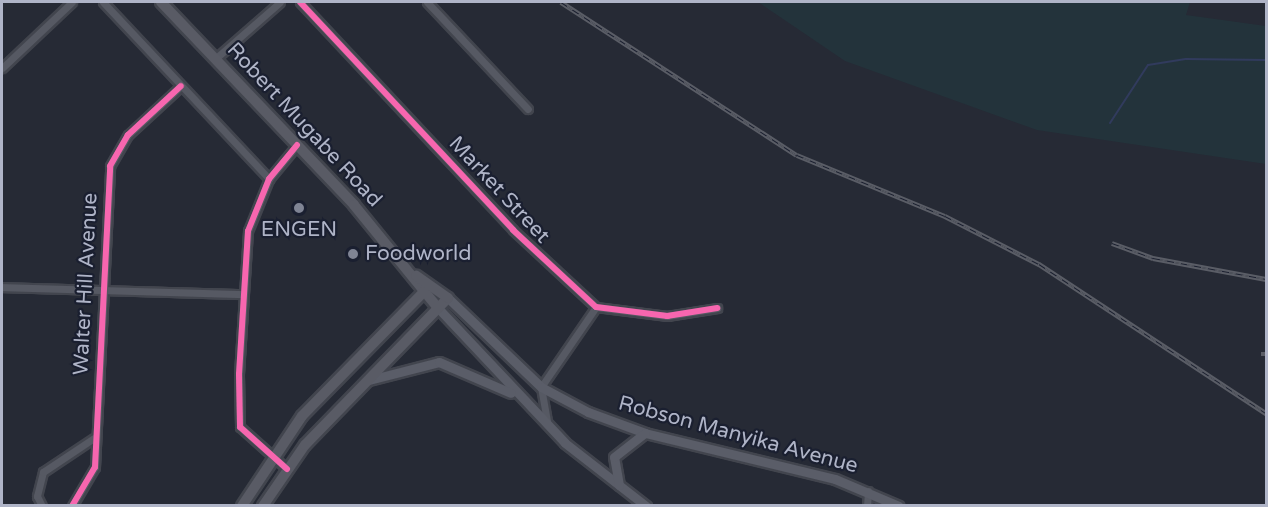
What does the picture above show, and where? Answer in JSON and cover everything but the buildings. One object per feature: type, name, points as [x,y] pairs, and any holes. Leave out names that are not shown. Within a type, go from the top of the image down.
[{"type":"main road","name":"Robert Mugabe Road","points":[[161,2],[297,145],[416,276],[424,293],[516,395],[620,488],[646,506]]},
{"type":"main road","name":"Robert Mugabe Road","points":[[416,276],[434,283]]},
{"type":"main road","points":[[242,506],[270,459],[315,402],[434,283]]},
{"type":"main road","name":"Robson Manyika Avenue","points":[[434,283],[541,387],[645,433],[868,491],[899,506]]},
{"type":"main road","points":[[263,506],[286,468],[448,298]]},
{"type":"main road","points":[[366,382],[439,362],[516,395]]},
{"type":"main road","points":[[620,488],[614,458],[645,433]]},
{"type":"street","points":[[2,68],[72,2]]},
{"type":"street","points":[[103,2],[269,179]]},
{"type":"street","points":[[215,59],[280,2]]},
{"type":"street","name":"Market Street","points":[[300,2],[513,230],[596,307]]},
{"type":"street","points":[[427,2],[528,109]]},
{"type":"street","name":"Walter Hill Avenue","points":[[72,506],[95,467],[94,438],[110,166],[128,135],[181,86]]},
{"type":"street","points":[[286,468],[270,459],[245,435],[238,419],[242,294],[248,231],[269,179],[297,145]]},
{"type":"street","points":[[2,287],[242,294]]},
{"type":"street","points":[[548,426],[541,387],[596,307],[668,316],[717,308]]},
{"type":"street","points":[[42,506],[37,496],[42,472],[94,438]]},
{"type":"street","points":[[867,506],[868,491]]},
{"type":"shaded area","points":[[758,2],[1190,2],[1186,15],[1266,26],[1266,164],[1037,130],[845,61]]},
{"type":"waterway","points":[[1110,123],[1148,65],[1186,59],[1266,60]]},
{"type":"railway","points":[[561,2],[797,155],[945,216],[1039,264],[1266,413]]},
{"type":"railway","points":[[1112,243],[1153,258],[1266,279]]},
{"type":"railway","points":[[1261,354],[1266,354]]},
{"type":"cycle path","points":[[300,2],[513,230],[596,307],[667,316],[717,308]]},
{"type":"cycle path","points":[[72,506],[95,467],[110,166],[128,135],[181,86]]},
{"type":"cycle path","points":[[287,469],[240,427],[239,374],[248,231],[269,179],[297,145]]},
{"type":"place","name":"ENGEN","points":[[299,208]]},
{"type":"place","name":"Foodworld","points":[[353,254]]}]
